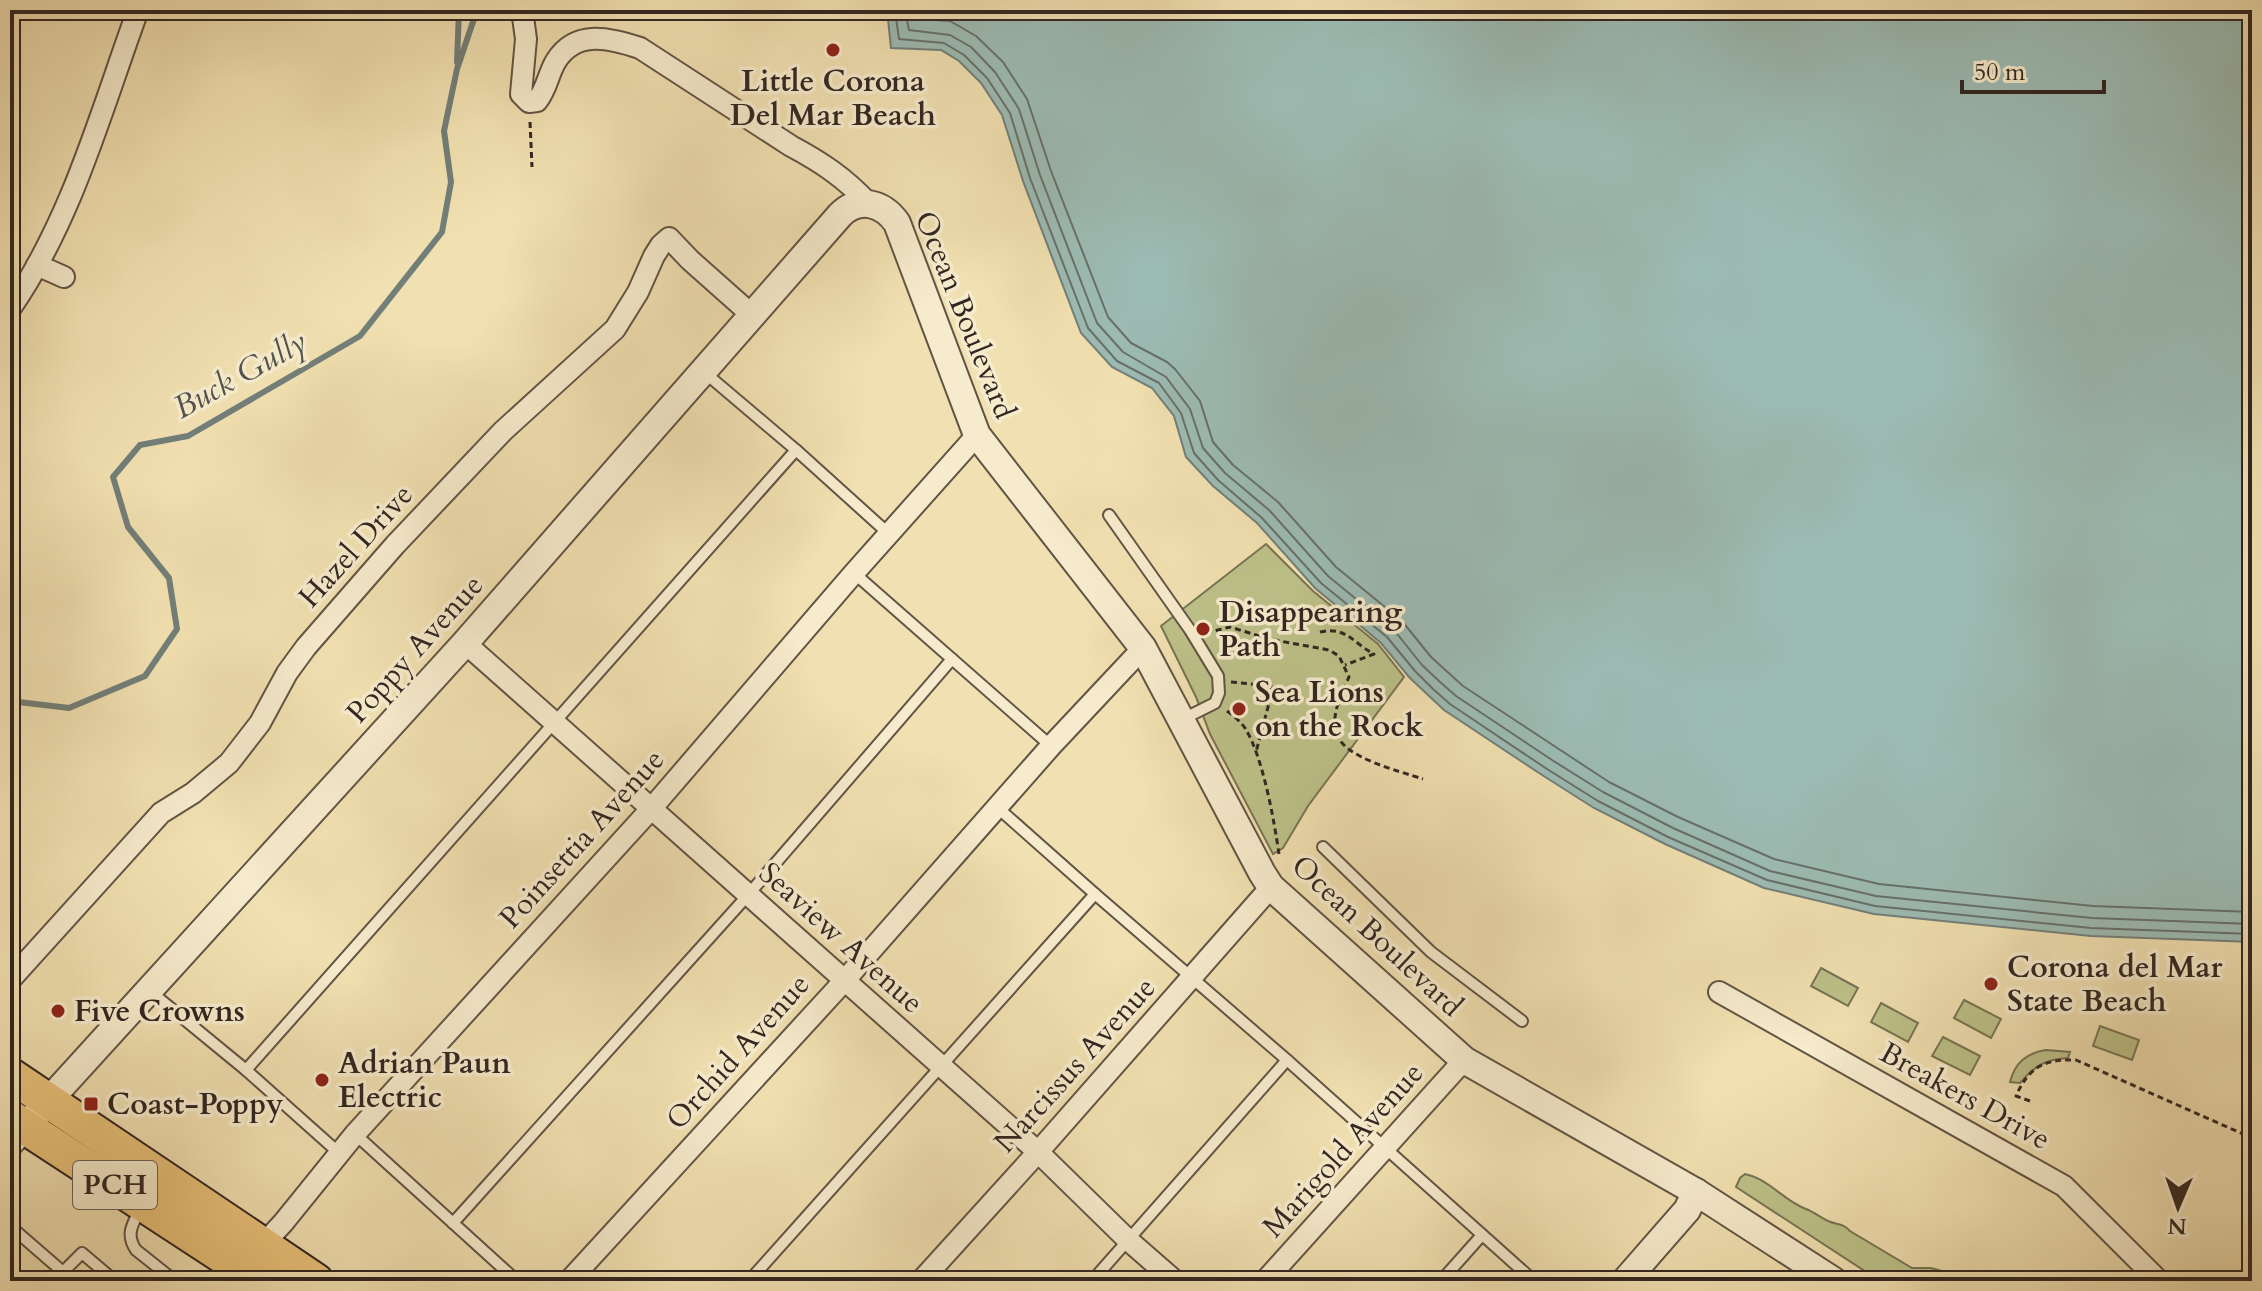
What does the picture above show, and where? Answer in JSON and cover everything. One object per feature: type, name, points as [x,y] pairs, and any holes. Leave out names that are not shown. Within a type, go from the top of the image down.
[{"type":"highway","name":"PCH","points":[[10,1075],[49,1102],[248,1269]]},
{"type":"highway","name":"PCH","points":[[15,1129],[143,1203],[248,1269],[316,1281]]},
{"type":"street","points":[[10,309],[46,251],[73,192],[138,10]]},
{"type":"street","points":[[522,10],[526,39],[521,94],[529,102],[537,101],[543,94],[555,62],[574,43],[593,37],[622,42],[640,48],[813,158],[848,181],[868,203]]},
{"type":"street","name":"Poppy Avenue","points":[[15,1129],[49,1102],[465,643],[847,209],[854,204],[868,203]]},
{"type":"street","name":"Ocean Boulevard","points":[[868,203],[890,213],[897,223],[977,435],[1143,648],[1271,887],[1464,1060],[1696,1192],[1834,1281]]},
{"type":"street","name":"Hazel Drive","points":[[10,980],[161,813],[193,793],[229,763],[260,723],[306,647],[395,545],[503,431],[615,329],[638,292],[661,245],[669,238],[753,316]]},
{"type":"street","points":[[37,265],[64,277]]},
{"type":"street","name":"Poinsettia Avenue","points":[[248,1269],[355,1134],[651,809],[977,435]]},
{"type":"street","name":"Seaview Avenue","points":[[465,643],[1038,1152],[1175,1281]]},
{"type":"street","name":"Orchid Avenue","points":[[569,1281],[1143,648]]},
{"type":"street","name":"Narcissus Avenue","points":[[921,1281],[1271,887]]},
{"type":"street","name":"Breakers Drive","points":[[1719,992],[2064,1186],[2159,1281]]},
{"type":"street","name":"Marigold Avenue","points":[[1265,1281],[1464,1060]]},
{"type":"street","points":[[1625,1281],[1687,1210],[1696,1192]]},
{"type":"lane","points":[[704,372],[889,534]]},
{"type":"lane","points":[[246,1070],[796,450]]},
{"type":"lane","points":[[1109,515],[1220,680],[1215,703],[1180,720]]},
{"type":"lane","points":[[854,573],[1051,746]]},
{"type":"lane","points":[[453,1223],[748,895],[952,659]]},
{"type":"lane","points":[[998,808],[1534,1281]]},
{"type":"lane","points":[[1323,847],[1431,952],[1522,1021]]},
{"type":"lane","points":[[749,1281],[1095,894]]},
{"type":"lane","points":[[149,991],[246,1070],[339,1153]]},
{"type":"lane","points":[[1092,1281],[1287,1060]]},
{"type":"lane","points":[[355,1134],[517,1281]]},
{"type":"lane","points":[[143,1203],[130,1229],[131,1243],[175,1281]]},
{"type":"lane","points":[[10,1226],[59,1277],[82,1253],[115,1281]]},
{"type":"lane","points":[[1441,1281],[1482,1235]]},
{"type":"path","points":[[529,102],[532,167]]},
{"type":"path","points":[[1194,639],[1210,631],[1230,627],[1269,639],[1329,650],[1339,656],[1349,677],[1337,710],[1336,734],[1362,758],[1423,779]]},
{"type":"path","points":[[1320,632],[1329,630],[1346,634],[1374,654],[1345,665]]},
{"type":"path","points":[[1220,680],[1271,686],[1256,752]]},
{"type":"path","points":[[1215,703],[1238,720],[1256,752],[1280,862]]},
{"type":"path","points":[[2030,1101],[2016,1096],[2029,1074],[2053,1060],[2076,1060],[2252,1138]]},
{"type":"green space","points":[[1266,544],[1313,591],[1378,644],[1404,677],[1308,806],[1283,848],[1273,854],[1210,734],[1196,697],[1161,626]]},
{"type":"green space","points":[[1821,968],[1858,988],[1848,1006],[1811,986]]},
{"type":"green space","points":[[1964,1000],[2001,1019],[1991,1038],[1954,1018]]},
{"type":"green space","points":[[1881,1003],[1918,1023],[1908,1042],[1871,1022]]},
{"type":"green space","points":[[2100,1026],[2139,1040],[2132,1060],[2093,1046]]},
{"type":"green space","points":[[1943,1037],[1980,1056],[1970,1075],[1932,1056]]},
{"type":"green space","points":[[2046,1050],[2070,1052],[2068,1058],[2053,1060],[2036,1068],[2020,1083],[2010,1082],[2022,1060]]},
{"type":"green space","points":[[1745,1174],[1762,1180],[1798,1205],[1845,1227],[1912,1268],[1945,1272],[1954,1281],[1880,1281],[1736,1187]]},
{"type":"water","points":[[809,10],[887,10],[822,13]]},
{"type":"water","points":[[887,10],[2252,10],[2252,942],[2091,936],[1874,914],[1764,888],[1594,808],[1444,710],[1409,677],[1381,643],[1315,588],[1257,523],[1213,486],[1186,457],[1174,416],[1152,388],[1112,367],[1081,333],[1023,181],[1002,115],[981,83],[959,61],[941,50],[891,48]]},
{"type":"waterway","points":[[457,62],[459,10]]},
{"type":"waterway","name":"Buck Gully","points":[[10,701],[69,708],[145,676],[177,629],[169,578],[128,527],[113,477],[140,445],[188,436],[360,336],[442,232],[451,182],[444,131],[457,69],[477,10]]},
{"type":"place","name":"Little Corona Del Mar Beach","points":[[833,50]]},
{"type":"place","name":"Disappearing Path","points":[[1203,629]]},
{"type":"place","name":"Sea Lions on the Rock","points":[[1239,709]]},
{"type":"place","name":"Corona del Mar State Beach","points":[[1991,984]]},
{"type":"place","name":"Five Crowns","points":[[58,1011]]},
{"type":"place","name":"Adrian Paun Electric","points":[[322,1080]]},
{"type":"place","name":"Coast-Poppy","points":[[91,1104]]}]
